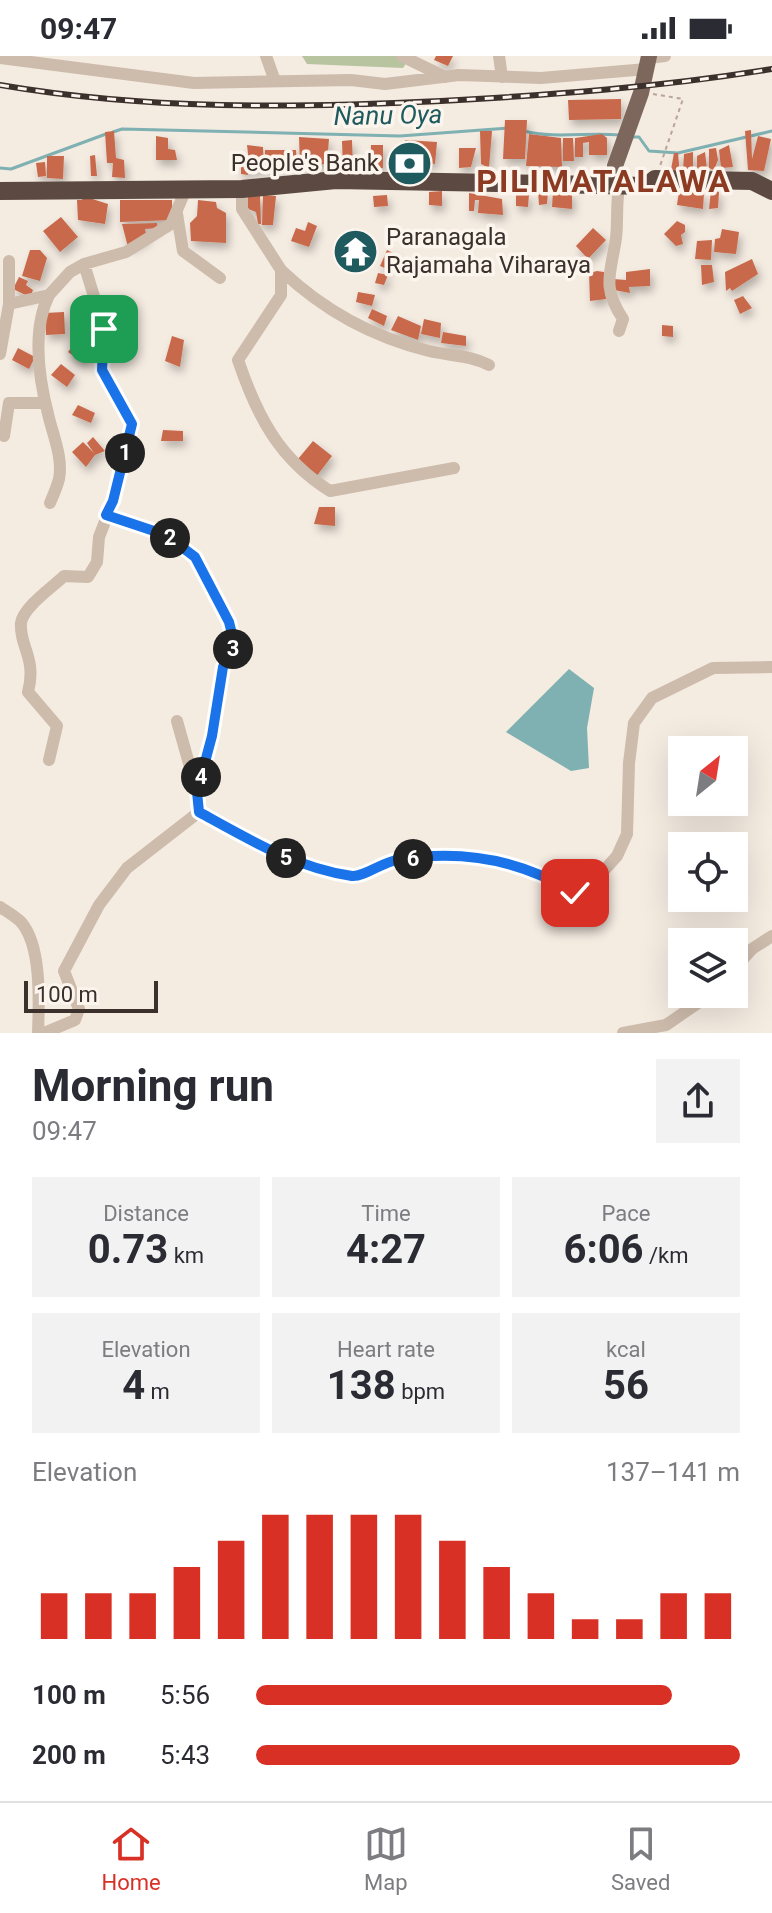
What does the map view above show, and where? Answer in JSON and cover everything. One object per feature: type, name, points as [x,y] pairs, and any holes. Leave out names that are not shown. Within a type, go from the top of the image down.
[{"type":"highway","points":[[0,191],[242,189],[336,180],[619,187],[647,186],[655,179],[724,179],[752,181],[772,191]]},
{"type":"main road","points":[[619,187],[615,166],[652,60]]},
{"type":"main road","points":[[589,186],[615,166]]},
{"type":"street","points":[[266,56],[275,81]]},
{"type":"street","points":[[402,56],[445,77]]},
{"type":"street","points":[[499,56],[502,77]]},
{"type":"street","points":[[0,58],[194,83],[351,80],[385,84],[445,77],[541,78],[652,60]]},
{"type":"street","points":[[619,187],[615,216],[617,233],[608,276],[610,300],[623,319],[619,331]]},
{"type":"street","points":[[50,503],[59,480],[60,459],[45,403],[39,341],[40,314],[49,295],[70,272],[84,264],[126,252],[171,224],[186,189]]},
{"type":"street","points":[[242,189],[242,209],[281,270],[312,299],[353,323],[429,351],[474,357],[489,365]]},
{"type":"street","points":[[177,214],[183,251],[220,278]]},
{"type":"street","points":[[0,354],[9,304],[9,261]]},
{"type":"street","points":[[49,760],[57,726],[28,692],[33,674],[21,624],[26,614],[64,576],[91,576],[132,424],[102,370],[104,329],[84,264]]},
{"type":"street","points":[[281,270],[281,295],[238,360],[273,437],[299,472],[330,491],[384,484],[454,468]]},
{"type":"street","points":[[9,304],[49,295]]},
{"type":"street","points":[[4,436],[9,403],[45,403]]},
{"type":"street","points":[[106,515],[166,535],[195,557],[229,622],[235,646],[223,667],[212,736],[197,792]]},
{"type":"street","points":[[199,812],[284,858],[356,877],[397,860],[464,857],[512,862],[548,876],[575,893],[588,888],[617,856],[627,834],[629,763],[634,723],[652,698],[713,668],[772,667]]},
{"type":"street","points":[[177,721],[197,792],[199,812]]},
{"type":"street","points":[[0,907],[22,923],[34,955],[41,1033],[75,1020],[79,1009],[64,971],[99,905],[127,868],[199,812]]},
{"type":"street","points":[[748,953],[772,936]]},
{"type":"street","points":[[623,1033],[666,1025],[691,1008]]},
{"type":"path","points":[[641,93],[683,99],[659,170]]},
{"type":"green space","points":[[302,56],[411,56],[403,68],[307,64]]},
{"type":"water","points":[[569,669],[594,688],[587,728],[589,768],[571,771],[506,732]]},
{"type":"building","points":[[436,56],[453,56],[448,66],[434,60]]},
{"type":"building","points":[[621,99],[621,119],[569,120],[568,100]]},
{"type":"building","points":[[505,120],[527,120],[525,159],[503,159]]},
{"type":"building","points":[[751,130],[752,159],[758,136],[771,139],[764,171],[748,170],[745,131]]},
{"type":"building","points":[[114,131],[116,158],[124,160],[125,178],[112,177],[113,163],[107,163],[105,132]]},
{"type":"building","points":[[480,131],[492,131],[489,168],[481,164]]},
{"type":"building","points":[[529,134],[561,138],[562,167],[526,166]]},
{"type":"building","points":[[602,134],[607,138],[607,155],[589,155],[589,142],[583,143],[583,157],[575,157],[575,138]]},
{"type":"building","points":[[156,136],[168,138],[168,149],[175,150],[177,160],[156,160]]},
{"type":"building","points":[[299,137],[329,139],[327,164],[300,164]]},
{"type":"building","points":[[563,138],[573,138],[574,161],[563,161]]},
{"type":"building","points":[[352,140],[353,168],[343,168],[342,141]]},
{"type":"building","points":[[405,140],[437,142],[435,164],[407,161]]},
{"type":"building","points":[[247,145],[263,147],[264,169],[250,171]]},
{"type":"building","points":[[371,145],[383,145],[383,168],[370,168]]},
{"type":"building","points":[[729,145],[733,167],[721,168],[719,150]]},
{"type":"building","points":[[459,148],[476,148],[471,167],[459,168]]},
{"type":"building","points":[[716,148],[718,160],[714,170],[709,168],[709,149]]},
{"type":"building","points":[[265,150],[296,150],[297,165],[265,168]]},
{"type":"building","points":[[693,152],[693,170],[683,170],[684,154]]},
{"type":"building","points":[[705,152],[707,169],[697,170],[697,156]]},
{"type":"building","points":[[241,153],[246,154],[248,175],[241,174]]},
{"type":"building","points":[[329,153],[341,154],[342,171],[328,170]]},
{"type":"building","points":[[674,153],[678,153],[680,175],[670,175]]},
{"type":"building","points":[[95,155],[97,176],[91,176],[90,156]]},
{"type":"building","points":[[47,156],[64,156],[63,179],[47,178]]},
{"type":"building","points":[[45,162],[46,176],[38,177],[36,163]]},
{"type":"building","points":[[711,190],[719,192],[718,208],[709,209]]},
{"type":"building","points":[[442,191],[442,206],[429,205],[429,192]]},
{"type":"building","points":[[538,191],[548,192],[547,204],[539,205]]},
{"type":"building","points":[[553,191],[572,192],[572,209],[552,207]]},
{"type":"building","points":[[679,191],[704,193],[703,209],[677,205]]},
{"type":"building","points":[[469,193],[502,199],[503,215],[478,213],[479,200],[475,200],[474,211],[469,211]]},
{"type":"building","points":[[516,194],[529,194],[528,207],[516,206]]},
{"type":"building","points":[[263,195],[276,196],[273,225],[262,225]]},
{"type":"building","points":[[387,195],[388,206],[374,207],[373,196]]},
{"type":"building","points":[[83,196],[108,204],[105,224],[78,220],[77,200],[82,200]]},
{"type":"building","points":[[260,196],[261,224],[258,224],[256,212],[248,209],[247,197]]},
{"type":"building","points":[[120,200],[172,200],[172,220],[120,222]]},
{"type":"building","points":[[198,200],[216,202],[217,208],[226,213],[226,243],[191,241],[190,223],[197,216]]},
{"type":"building","points":[[61,217],[78,237],[60,252],[43,231]]},
{"type":"building","points":[[677,221],[685,225],[685,232],[681,235],[683,244],[676,246],[664,234]]},
{"type":"building","points":[[308,222],[317,226],[309,247],[291,241],[296,228],[305,231]]},
{"type":"building","points":[[157,223],[158,228],[145,229],[147,238],[128,247],[122,224]]},
{"type":"building","points":[[593,228],[606,240],[588,259],[576,246]]},
{"type":"building","points":[[722,229],[739,232],[736,254],[714,252],[715,239],[720,238]]},
{"type":"building","points":[[712,240],[711,260],[695,259],[697,241]]},
{"type":"building","points":[[30,250],[40,250],[47,258],[40,281],[22,276]]},
{"type":"building","points":[[387,250],[395,254],[387,269],[380,266]]},
{"type":"building","points":[[752,259],[758,274],[732,291],[730,288],[726,291],[725,272]]},
{"type":"building","points":[[701,265],[712,265],[714,282],[702,285]]},
{"type":"building","points":[[650,269],[650,286],[629,287],[630,293],[614,290],[613,279],[626,280],[626,272]]},
{"type":"building","points":[[604,272],[606,299],[590,301],[589,273]]},
{"type":"building","points":[[378,273],[388,275],[384,285],[375,283]]},
{"type":"building","points":[[19,277],[28,281],[26,285],[33,290],[30,297],[13,289]]},
{"type":"building","points":[[358,292],[375,295],[372,306],[356,302]]},
{"type":"building","points":[[743,296],[752,308],[740,314],[734,300]]},
{"type":"building","points":[[372,309],[387,316],[384,326],[368,318]]},
{"type":"building","points":[[64,312],[65,334],[46,335],[45,313]]},
{"type":"building","points":[[398,316],[421,326],[418,340],[391,330]]},
{"type":"building","points":[[424,319],[441,323],[440,338],[421,334]]},
{"type":"building","points":[[662,325],[673,326],[673,337],[662,336]]},
{"type":"building","points":[[443,332],[466,336],[466,346],[441,343]]},
{"type":"building","points":[[172,336],[184,340],[180,367],[165,361]]},
{"type":"building","points":[[80,337],[93,346],[82,362],[68,352]]},
{"type":"building","points":[[18,348],[35,357],[29,369],[12,360]]},
{"type":"building","points":[[61,364],[75,375],[67,387],[51,375]]},
{"type":"building","points":[[78,405],[95,413],[91,423],[72,415]]},
{"type":"building","points":[[163,430],[183,431],[183,441],[161,441]]},
{"type":"building","points":[[93,437],[105,451],[95,455],[86,467],[72,452],[83,442],[94,453],[87,443]]},
{"type":"building","points":[[313,441],[332,456],[316,477],[298,459]]},
{"type":"building","points":[[319,507],[335,507],[335,526],[314,524]]},
{"type":"waterway","name":"Nanu Oya","points":[[113,132],[122,129],[400,136],[509,128]]},
{"type":"waterway","name":"Nanu Oya","points":[[524,131],[548,135],[619,135]]},
{"type":"waterway","name":"Nanu Oya","points":[[630,137],[639,137],[649,151],[678,153],[772,131]]},
{"type":"waterway","name":"Nanu Oya","points":[[0,168],[11,169],[106,134]]},
{"type":"railway","points":[[0,85],[165,103],[331,105],[565,93],[772,69]]},
{"type":"place","name":"People's Bank","points":[[410,163]]},
{"type":"place","name":"Paranagala Rajamaha Viharaya","points":[[355,251]]},
{"type":"district","name":"PILIMATALAWA","points":[[604,181]]},
{"type":"route","points":[[104,329],[102,370],[132,424],[113,501],[106,515],[166,535],[195,557],[229,622],[235,646],[223,667],[212,736],[197,792],[199,812],[284,858],[356,877],[397,860],[464,857],[512,862],[548,876],[575,893]]}]
